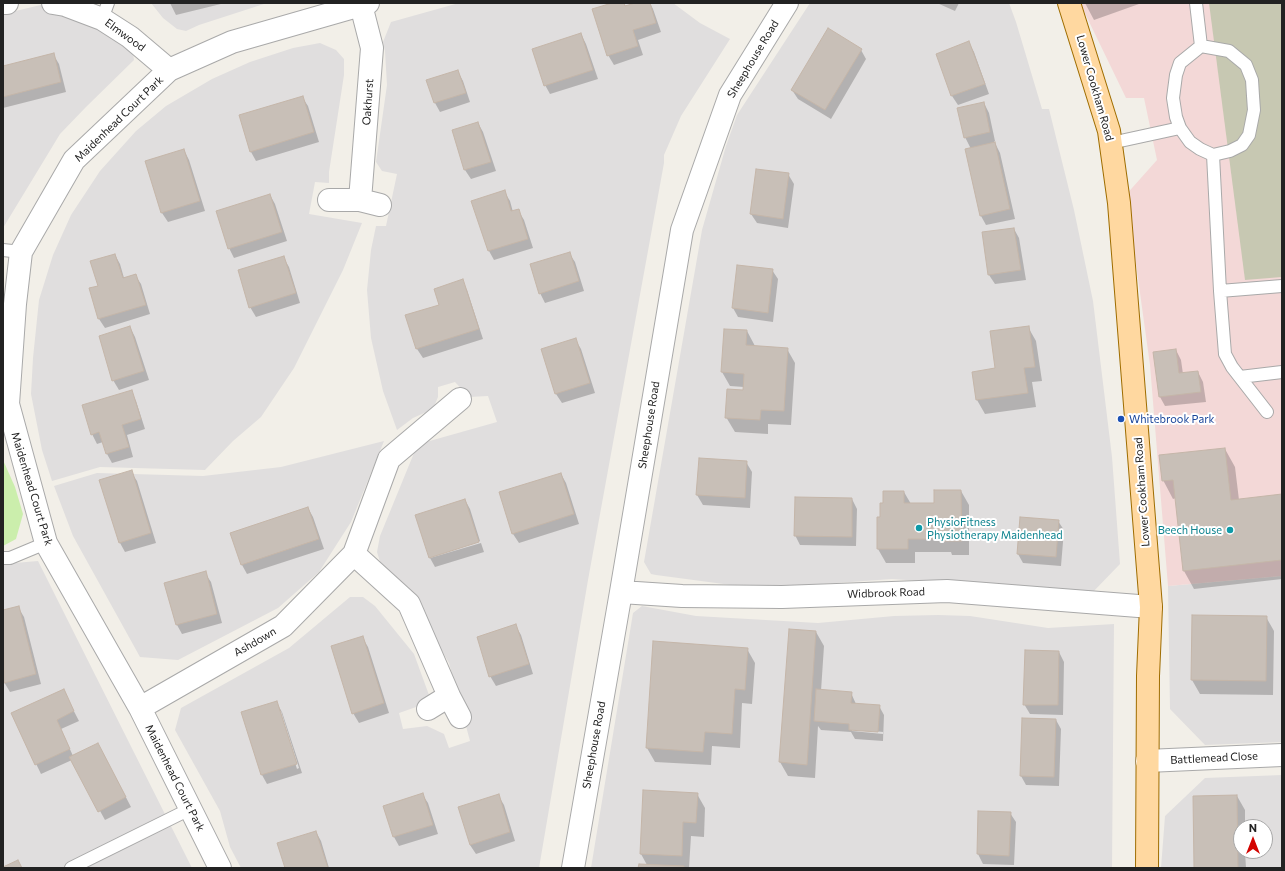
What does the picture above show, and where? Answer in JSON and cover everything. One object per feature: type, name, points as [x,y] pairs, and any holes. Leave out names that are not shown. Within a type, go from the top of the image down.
[{"type":"main road","name":"Lower Cookham Road","points":[[1069,3],[1109,131],[1119,203],[1151,607],[1148,676],[1147,868]]},
{"type":"street","name":"Elmwood","points":[[53,3],[105,11],[130,37],[169,70]]},
{"type":"street","name":"Sheephouse Road","points":[[572,868],[622,592],[682,230],[730,95],[787,3]]},
{"type":"street","name":"Maidenhead Court Park","points":[[220,868],[140,708],[46,542],[5,405],[15,304],[12,251],[74,160],[169,70],[232,42],[365,4]]},
{"type":"street","name":"Oakhurst","points":[[329,200],[370,202],[372,48],[365,4]]},
{"type":"street","name":"Ashdown","points":[[140,708],[283,626],[354,554],[389,459],[460,399]]},
{"type":"street","points":[[354,554],[410,604],[449,696],[460,717]]},
{"type":"street","name":"Widbrook Road","points":[[622,592],[682,596],[782,596],[947,591],[1151,607]]},
{"type":"street","points":[[428,709],[449,696]]},
{"type":"street","name":"Battlemead Close","points":[[1147,761],[1282,755]]},
{"type":"lane","points":[[1196,3],[1201,46]]},
{"type":"lane","points":[[1201,46],[1229,51],[1246,65],[1252,80],[1254,110],[1249,135],[1242,145],[1230,151],[1213,155],[1190,142],[1180,128],[1176,117],[1173,98],[1176,75],[1180,64],[1201,46]]},
{"type":"lane","points":[[1111,143],[1180,128]]},
{"type":"lane","points":[[1213,155],[1225,354],[1232,367],[1267,412]]},
{"type":"lane","points":[[1220,291],[1282,286]]},
{"type":"lane","points":[[1240,377],[1282,372]]},
{"type":"lane","points":[[3,558],[10,558],[46,542]]},
{"type":"lane","points":[[71,868],[190,809]]},
{"type":"shaded area","points":[[49,3],[132,47],[134,60],[60,134],[3,228],[3,14]]},
{"type":"shaded area","points":[[151,3],[267,3],[199,25],[186,31],[177,29],[163,18]]},
{"type":"shaded area","points":[[459,3],[673,3],[700,23],[730,39],[681,116],[664,155],[664,163],[588,580],[539,868],[241,868],[230,847],[220,811],[175,730],[181,708],[289,648],[350,597],[363,597],[375,606],[414,654],[429,695],[416,707],[399,713],[403,729],[427,726],[444,734],[449,748],[470,741],[449,663],[427,625],[381,565],[377,552],[380,536],[414,453],[426,442],[497,422],[488,396],[469,397],[455,382],[438,387],[438,397],[433,409],[413,418],[397,430],[383,391],[371,338],[367,290],[371,250],[376,226],[386,226],[397,174],[382,171],[376,162],[387,85],[383,42],[391,22]]},
{"type":"shaded area","points":[[810,3],[1009,3],[1042,109],[1049,109],[1074,210],[1093,301],[1112,457],[1120,564],[1092,593],[892,579],[780,587],[746,587],[651,574],[644,562],[702,230],[726,146],[737,115]]},
{"type":"shaded area","name":"Whitebrook Park","points":[[1080,3],[1282,3],[1282,576],[1168,586],[1150,365],[1135,257],[1124,197],[1157,160],[1144,98],[1126,98]]},
{"type":"shaded area","points":[[1209,3],[1282,3],[1282,277],[1245,280]]},
{"type":"shaded area","points":[[320,43],[336,50],[344,59],[344,75],[329,172],[329,183],[315,182],[309,214],[362,223],[343,270],[294,368],[261,417],[233,441],[205,470],[100,467],[52,481],[42,450],[31,394],[33,358],[39,300],[53,255],[71,215],[100,171],[136,131],[166,106],[212,79],[250,62],[293,48]]},
{"type":"shaded area","points":[[384,441],[351,522],[319,572],[278,608],[178,660],[140,657],[73,536],[54,486],[97,473],[203,476],[281,467]]},
{"type":"shaded area","points":[[38,561],[192,868],[3,868],[3,564]]},
{"type":"shaded area","points":[[1282,576],[1282,742],[1205,745],[1170,709],[1168,586]]},
{"type":"shaded area","points":[[642,606],[696,616],[818,623],[894,616],[938,615],[970,616],[1048,628],[1114,624],[1112,868],[591,868],[633,613]]},
{"type":"shaded area","points":[[1282,775],[1282,868],[1161,868],[1165,816],[1205,778]]},
{"type":"green space","points":[[3,460],[15,487],[23,514],[16,539],[3,546]]},
{"type":"building","points":[[612,3],[624,3],[625,6],[635,3],[650,3],[656,23],[633,30],[638,46],[607,56],[592,9]]},
{"type":"building","points":[[828,28],[862,49],[825,110],[791,90]]},
{"type":"building","points":[[581,33],[593,70],[544,86],[532,49]]},
{"type":"building","points":[[969,41],[985,84],[951,96],[936,54]]},
{"type":"building","points":[[54,53],[61,82],[3,97],[3,66]]},
{"type":"building","points":[[458,70],[466,93],[434,103],[426,80]]},
{"type":"building","points":[[303,96],[314,132],[250,152],[239,115]]},
{"type":"building","points":[[984,102],[990,132],[964,138],[957,108]]},
{"type":"building","points":[[478,122],[491,162],[464,170],[452,130]]},
{"type":"building","points":[[995,142],[1010,209],[980,216],[965,149]]},
{"type":"building","points":[[184,149],[200,201],[161,213],[145,161]]},
{"type":"building","points":[[756,169],[789,173],[783,219],[750,214]]},
{"type":"building","points":[[505,190],[511,211],[519,209],[528,239],[488,251],[471,201]]},
{"type":"building","points":[[270,194],[282,232],[228,249],[216,211]]},
{"type":"building","points":[[1014,228],[1021,270],[988,275],[982,232]]},
{"type":"building","points":[[570,252],[579,281],[539,294],[530,264]]},
{"type":"building","points":[[115,254],[123,278],[136,274],[146,305],[98,319],[89,288],[98,286],[90,261]]},
{"type":"building","points":[[284,256],[296,293],[249,308],[238,270]]},
{"type":"building","points":[[737,265],[773,269],[768,313],[732,308]]},
{"type":"building","points":[[463,279],[479,329],[416,349],[405,315],[439,305],[434,289]]},
{"type":"building","points":[[130,326],[144,371],[112,381],[99,336]]},
{"type":"building","points":[[1029,326],[1035,367],[1024,368],[1028,393],[976,400],[972,372],[995,368],[990,331]]},
{"type":"building","points":[[724,329],[747,330],[746,345],[788,348],[784,411],[761,410],[760,420],[725,418],[727,389],[743,390],[744,374],[721,372]]},
{"type":"building","points":[[576,338],[590,383],[555,394],[541,349]]},
{"type":"building","points":[[1176,349],[1179,373],[1198,371],[1201,392],[1159,397],[1153,352]]},
{"type":"building","points":[[132,390],[141,419],[122,425],[129,447],[106,454],[99,432],[91,435],[82,405]]},
{"type":"building","name":"Beech House","points":[[1225,448],[1231,500],[1282,494],[1282,560],[1183,571],[1173,480],[1162,481],[1159,455]]},
{"type":"building","points":[[699,458],[747,461],[745,498],[696,495]]},
{"type":"building","points":[[132,470],[151,533],[119,543],[99,480]]},
{"type":"building","points":[[561,473],[574,514],[512,534],[499,492]]},
{"type":"building","name":"PhysioFitness Physiotherapy Maidenhead","points":[[934,490],[961,490],[962,541],[943,541],[943,539],[908,539],[908,549],[877,549],[877,517],[880,517],[880,503],[883,503],[883,491],[904,491],[904,503],[934,503]]},
{"type":"building","points":[[795,497],[852,498],[852,537],[794,536]]},
{"type":"building","points":[[465,499],[479,542],[429,558],[415,515]]},
{"type":"building","points":[[308,507],[319,539],[241,565],[230,533]]},
{"type":"building","points":[[1020,517],[1059,520],[1056,557],[1017,554]]},
{"type":"building","points":[[206,571],[217,614],[176,625],[164,583]]},
{"type":"building","points":[[19,606],[36,674],[4,683],[3,610]]},
{"type":"building","points":[[1192,615],[1267,616],[1266,681],[1191,680]]},
{"type":"building","points":[[516,624],[529,664],[489,677],[477,637]]},
{"type":"building","points":[[789,629],[816,631],[807,765],[779,762]]},
{"type":"building","points":[[363,636],[384,703],[352,714],[331,646]]},
{"type":"building","points":[[653,641],[748,648],[745,690],[735,689],[732,734],[705,732],[703,752],[646,748]]},
{"type":"building","points":[[1025,650],[1059,651],[1058,705],[1023,705]]},
{"type":"building","points":[[64,689],[74,711],[57,720],[70,749],[35,765],[11,713]]},
{"type":"building","points":[[816,689],[852,692],[851,703],[880,705],[878,732],[849,730],[849,724],[814,721]]},
{"type":"building","points":[[277,701],[297,764],[261,775],[241,712]]},
{"type":"building","points":[[1022,718],[1056,719],[1054,777],[1020,776]]},
{"type":"building","points":[[98,743],[126,797],[98,812],[69,757]]},
{"type":"building","points":[[643,790],[698,793],[696,823],[683,822],[682,856],[640,854]]},
{"type":"building","points":[[423,793],[433,825],[393,837],[383,806]]},
{"type":"building","points":[[499,794],[510,832],[470,845],[458,807]]},
{"type":"building","points":[[1237,795],[1237,819],[1233,819],[1233,859],[1238,859],[1238,868],[1194,868],[1193,796]]},
{"type":"building","points":[[978,811],[1011,812],[1009,856],[977,854]]},
{"type":"building","points":[[316,831],[328,868],[285,868],[277,843]]},
{"type":"building","points":[[18,860],[22,868],[3,868],[3,867]]},
{"type":"building","points":[[639,864],[684,866],[684,868],[638,868]]},
{"type":"place","name":"Whitebrook Park","points":[[1121,419]]},
{"type":"place","name":"PhysioFitness Physiotherapy Maidenhead","points":[[919,528]]},
{"type":"place","name":"Beech House","points":[[1230,530]]}]
